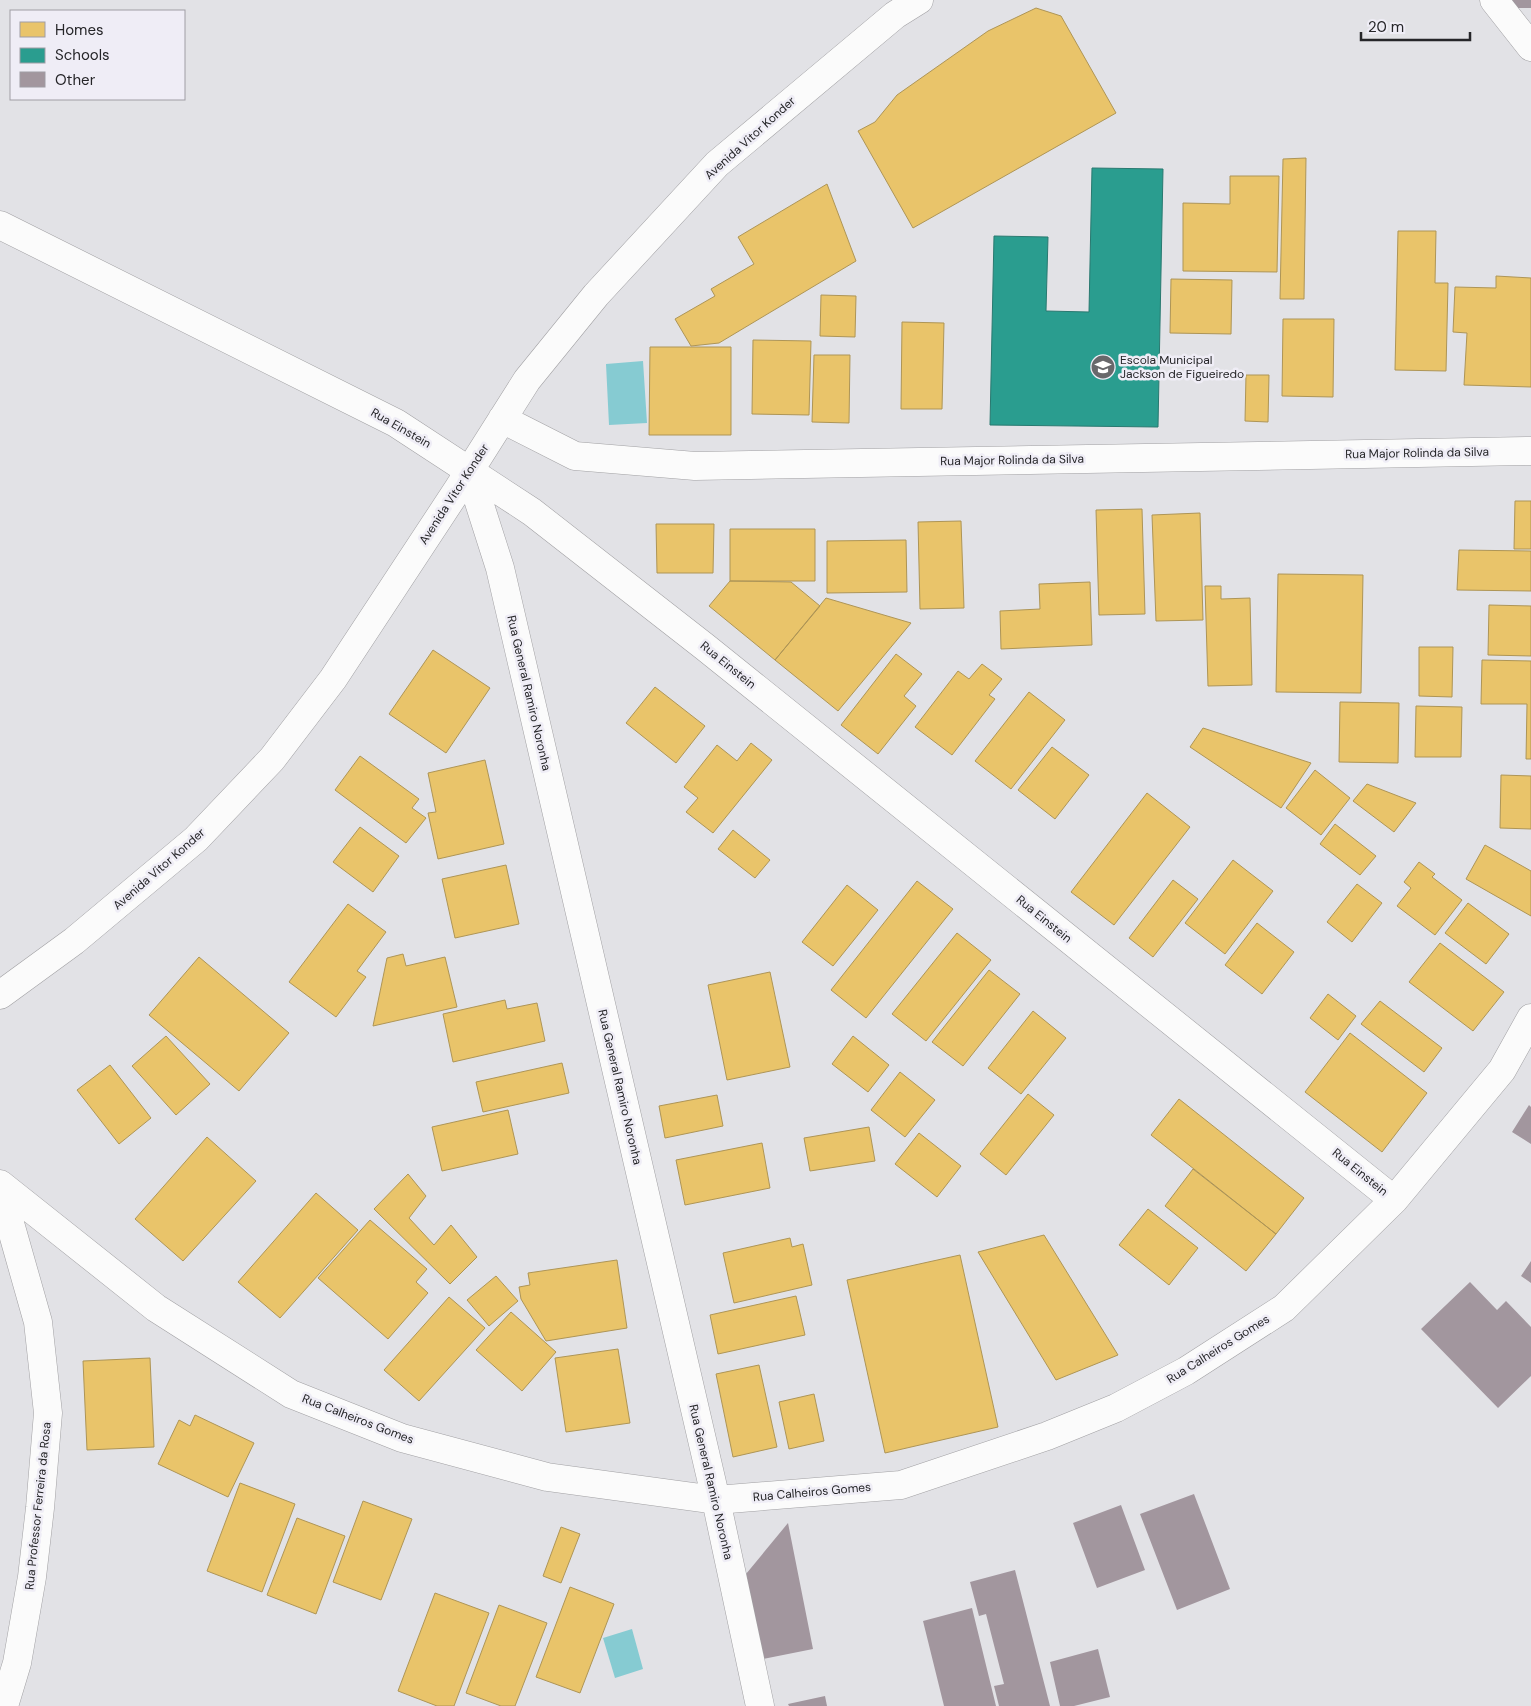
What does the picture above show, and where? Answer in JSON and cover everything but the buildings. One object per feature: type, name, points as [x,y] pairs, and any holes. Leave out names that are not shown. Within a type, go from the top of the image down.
[{"type":"street","name":"Avenida Vitor Konder","points":[[0,995],[74,941],[196,840],[272,759],[333,679],[527,380],[596,295],[718,164],[895,15],[918,0]]},
{"type":"street","points":[[1494,0],[1531,47]]},
{"type":"street","name":"Rua Einstein","points":[[0,225],[396,423],[532,512],[705,647],[1394,1200]]},
{"type":"street","name":"Rua Major Rolinda da Silva","points":[[502,419],[575,456],[695,466],[1531,451]]},
{"type":"street","name":"Rua General Ramiro Noronha","points":[[469,471],[500,568],[716,1500],[760,1706]]},
{"type":"street","name":"Rua Calheiros Gomes","points":[[0,1184],[156,1308],[292,1394],[402,1438],[547,1477],[716,1500],[901,1485],[1047,1436],[1116,1408],[1186,1371],[1284,1308],[1394,1200],[1502,1070],[1531,1018]]},
{"type":"street","name":"Rua Professor Ferreira da Rosa","points":[[0,1188],[38,1322],[48,1414],[32,1577],[17,1663],[4,1706]]},
{"type":"water","points":[[643,361],[647,423],[609,425],[606,364]]},
{"type":"water","points":[[632,1629],[643,1669],[615,1678],[603,1638]]},
{"type":"place","name":"Escola Municipal Jackson de Figueiredo","points":[[1103,367]]}]
